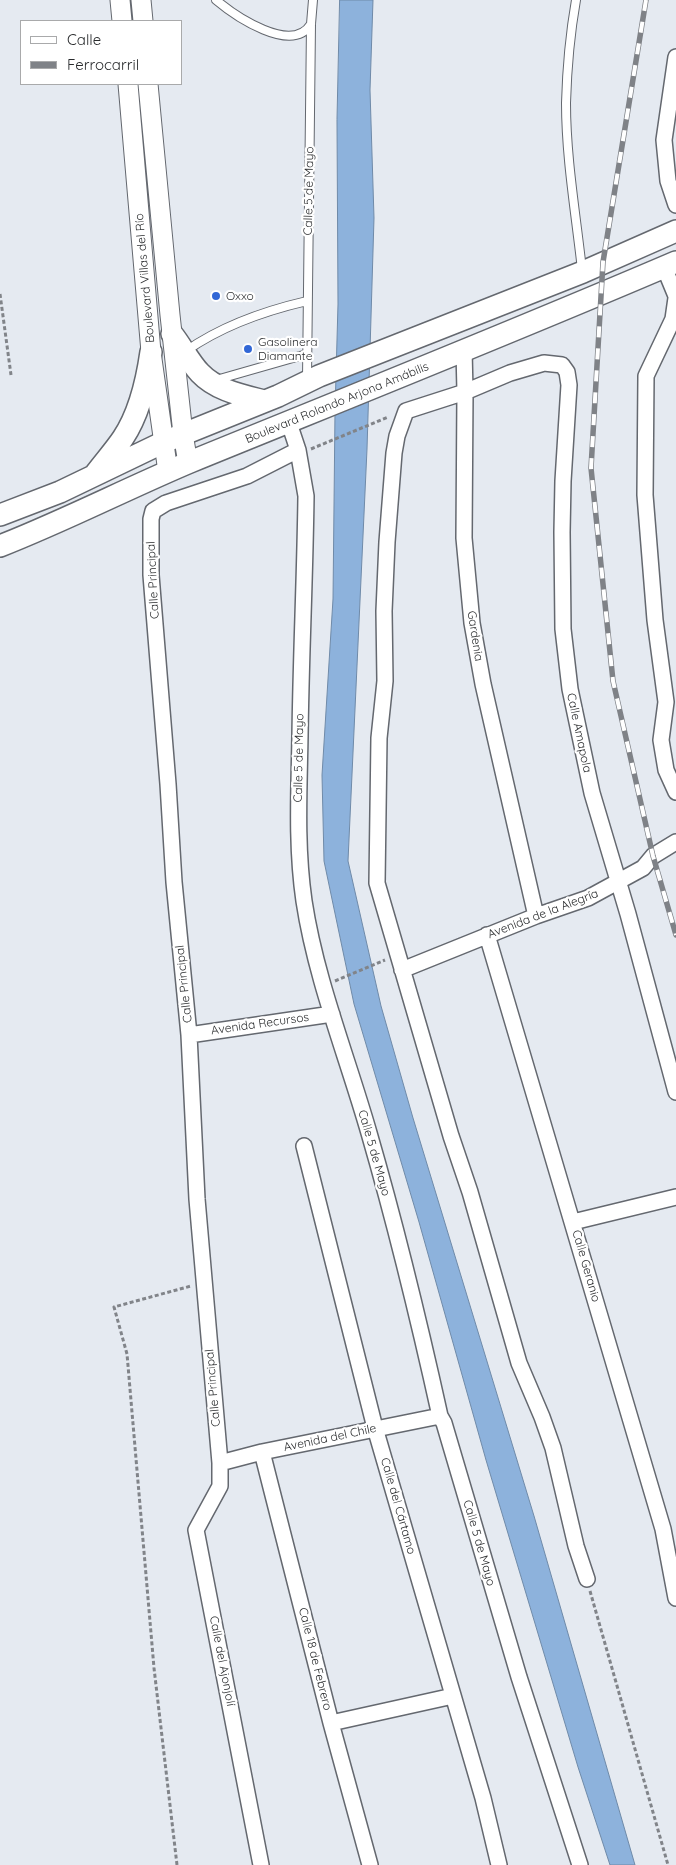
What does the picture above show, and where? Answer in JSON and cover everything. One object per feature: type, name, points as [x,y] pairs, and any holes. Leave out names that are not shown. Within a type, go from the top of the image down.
[{"type":"main road","points":[[0,515],[92,478],[174,438],[313,379],[583,272],[676,231]]},
{"type":"main road","name":"Boulevard Rolando Arjona Amábilis","points":[[0,546],[46,528],[188,463],[670,265]]},
{"type":"main road","points":[[171,325],[199,372],[210,382],[228,390],[264,401]]},
{"type":"main road","points":[[92,478],[123,437],[136,408],[148,370],[151,352]]},
{"type":"street","points":[[120,0],[122,20]]},
{"type":"street","points":[[141,0],[143,20]]},
{"type":"street","points":[[676,57],[664,140],[668,181],[676,205]]},
{"type":"street","name":"Boulevard Villas del Río","points":[[128,85],[151,352],[174,438],[188,463]]},
{"type":"street","name":"Boulevard Villas del Río","points":[[148,85],[171,325],[174,438],[168,472]]},
{"type":"street","points":[[670,265],[676,297],[674,319],[646,376],[645,485],[655,620],[666,702],[661,740],[666,770],[676,792]]},
{"type":"street","points":[[148,318],[171,325]]},
{"type":"street","name":"Gardenia","points":[[464,350],[466,392],[464,538],[472,623],[483,684],[536,916]]},
{"type":"street","name":"Calle Amapola","points":[[466,392],[510,373],[544,363],[562,365],[567,372],[569,385],[562,532],[563,629],[566,664],[592,794],[619,883],[676,1092]]},
{"type":"street","points":[[466,392],[406,411],[397,436],[390,482],[384,611],[384,681],[379,738],[377,883],[450,1136],[473,1202],[519,1363],[553,1448],[576,1546],[587,1579]]},
{"type":"street","name":"Calle 5 de Mayo","points":[[289,423],[305,449],[306,496],[298,807],[300,864],[312,939],[332,1014],[392,1213],[440,1416],[444,1423],[519,1677],[580,1865]]},
{"type":"street","name":"Calle Principal","points":[[220,1463],[203,1282],[189,1035],[174,882],[151,575],[151,519],[153,511],[178,498],[247,476],[305,449]]},
{"type":"street","name":"Avenida de la Alegría","points":[[402,970],[536,916],[588,898],[619,883],[643,868],[653,856],[676,842]]},
{"type":"street","name":"Calle Geranio","points":[[487,935],[573,1222],[669,1528],[676,1598]]},
{"type":"street","name":"Avenida Recursos","points":[[189,1035],[332,1014]]},
{"type":"street","name":"Calle del Cártamo","points":[[304,1146],[375,1428],[483,1798],[499,1865]]},
{"type":"street","points":[[573,1222],[676,1197]]},
{"type":"street","name":"Avenida del Chile","points":[[220,1463],[262,1452],[440,1416]]},
{"type":"street","name":"Calle 18 de Febrero","points":[[262,1452],[331,1724],[370,1865]]},
{"type":"street","name":"Calle del Ajonjolí","points":[[220,1463],[220,1486],[196,1530],[261,1865]]},
{"type":"street","points":[[331,1724],[453,1696]]},
{"type":"lane","points":[[216,0],[230,11],[265,31],[280,35],[306,32],[311,24]]},
{"type":"lane","name":"Calle 5 de Mayo","points":[[313,0],[311,24],[307,354],[313,379]]},
{"type":"lane","points":[[576,0],[570,40],[566,104],[570,168],[583,272]]},
{"type":"lane","points":[[186,351],[207,336],[252,317],[270,310],[308,301]]},
{"type":"lane","points":[[210,382],[307,354]]},
{"type":"path","points":[[0,294],[11,375]]},
{"type":"path","points":[[305,449],[394,414]]},
{"type":"path","points":[[339,979],[388,959]]},
{"type":"path","points":[[177,1865],[154,1668],[127,1354],[114,1307],[203,1282]]},
{"type":"path","points":[[587,1579],[668,1865]]},
{"type":"water","points":[[340,0],[373,0],[370,90],[374,218],[367,449],[348,861],[381,1006],[413,1118],[534,1516],[635,1865],[610,1865],[578,1767],[486,1460],[419,1222],[354,1004],[324,861],[322,775],[333,599],[338,304],[337,120]]},
{"type":"railway","points":[[646,0],[603,262],[591,468],[613,681],[653,856],[676,935]]},
{"type":"place","name":"Oxxo","points":[[216,296]]},
{"type":"place","name":"Gasolinera Diamante","points":[[248,349]]}]
